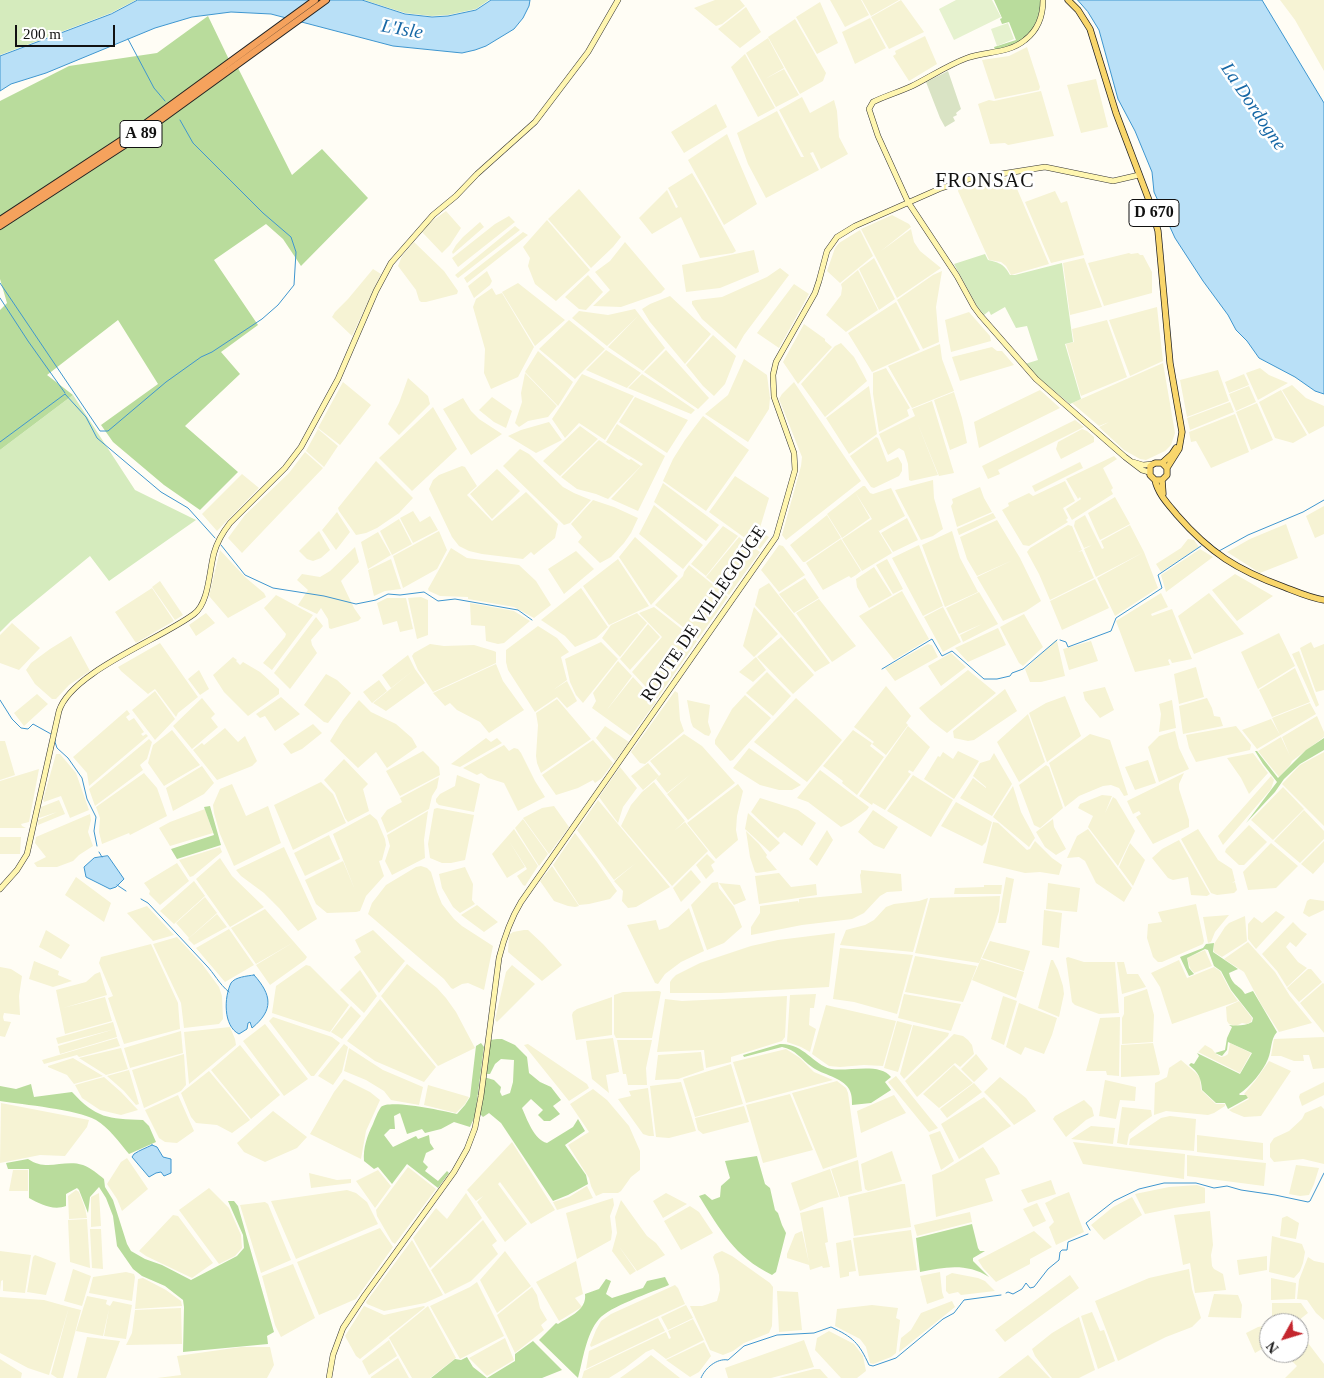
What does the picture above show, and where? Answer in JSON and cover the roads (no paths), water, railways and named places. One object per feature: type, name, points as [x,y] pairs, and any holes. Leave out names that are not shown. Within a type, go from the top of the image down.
[{"type":"highway","name":"A 89","points":[[0,220],[134,132],[316,0]]},
{"type":"highway","name":"A 89","points":[[0,226],[136,137],[326,0]]},
{"type":"main road","name":"D 670","points":[[1068,0],[1078,10],[1090,30],[1116,113],[1155,217],[1160,245],[1170,363],[1181,426],[1180,441],[1175,457],[1167,468]]},
{"type":"main road","points":[[1162,463],[1172,454],[1180,441]]},
{"type":"main road","points":[[1155,480],[1162,480],[1167,475],[1167,468],[1162,463],[1152,464],[1149,472],[1155,480],[1158,490],[1197,537],[1212,550],[1248,574],[1324,600]]},
{"type":"main road","points":[[1162,480],[1162,490],[1165,499]]},
{"type":"street","points":[[0,889],[18,870],[27,854],[62,701],[74,688],[114,660],[166,632],[201,608],[214,553],[222,533],[285,468],[301,447],[338,379],[376,291],[391,263],[433,215],[536,122],[588,52],[618,0]]},
{"type":"street","points":[[1044,0],[1040,21],[1030,35],[1018,45],[964,60],[910,87],[870,104],[869,109],[878,136],[908,202],[957,276],[974,307],[1024,367],[1131,461],[1142,470],[1149,472]]},
{"type":"street","name":"ROUTE DE VILLEGOUGE","points":[[329,1378],[337,1340],[343,1328],[454,1172],[467,1149],[475,1128],[478,1112],[502,945],[507,928],[517,908],[772,544],[778,530],[795,470],[796,459],[774,397],[773,375],[776,362],[815,293],[830,244],[849,229],[908,202],[968,179],[1042,167],[1113,180],[1140,175]]},
{"type":"street","points":[[1131,461],[1144,465],[1152,464]]},
{"type":"water","name":"L'Isle","points":[[138,0],[362,0],[405,14],[432,17],[448,16],[476,10],[491,0],[530,0],[523,18],[514,29],[486,46],[462,53],[393,46],[271,14],[231,12],[192,17],[155,28],[46,73],[11,84],[0,91],[0,56],[111,14]]},
{"type":"water","name":"La Dordogne","points":[[1078,0],[1262,0],[1324,103],[1324,394],[1315,391],[1295,377],[1259,358],[1247,341],[1236,330],[1228,315],[1175,238],[1154,192],[1152,172],[1135,131],[1118,99],[1099,30]]},
{"type":"water","points":[[108,856],[124,879],[116,887],[110,889],[86,877],[84,867],[94,858]]},
{"type":"water","points":[[254,975],[267,996],[267,1009],[252,1028],[250,1022],[247,1029],[239,1034],[230,1025],[226,1011],[227,996],[231,983],[235,979]]},
{"type":"water","points":[[152,1145],[157,1147],[163,1157],[171,1159],[171,1173],[164,1176],[161,1172],[149,1177],[132,1157],[134,1154]]},
{"type":"waterway","points":[[128,39],[154,88],[165,101]]},
{"type":"waterway","points":[[0,283],[100,431],[108,431],[166,382],[201,357],[212,352],[262,319],[278,305],[294,285],[296,252],[291,237],[263,213],[193,143],[180,120]]},
{"type":"waterway","points":[[0,298],[65,393]]},
{"type":"waterway","points":[[0,442],[65,394],[86,417],[97,438],[161,492],[188,508],[215,538]]},
{"type":"waterway","points":[[1208,542],[1219,551],[1248,535],[1303,512],[1324,500]]},
{"type":"waterway","points":[[221,545],[245,575],[273,588],[324,596],[356,604],[376,600],[388,594],[400,595],[424,592],[438,601],[455,599],[518,610],[532,620]]},
{"type":"waterway","points":[[1060,640],[1066,642],[1068,647],[1111,631],[1116,618],[1162,588],[1158,575],[1201,546]]},
{"type":"waterway","points":[[882,669],[932,639],[942,656],[952,651],[984,679],[997,679],[1010,676],[1012,673],[1023,669],[1057,640]]},
{"type":"waterway","points":[[0,700],[12,719],[21,728],[28,729],[33,724],[51,734]]},
{"type":"waterway","points":[[55,738],[57,748],[68,758],[82,778],[87,799],[96,817],[94,831],[97,846]]},
{"type":"waterway","points":[[99,852],[102,857]]},
{"type":"waterway","points":[[117,885],[126,891]]},
{"type":"waterway","points":[[141,899],[148,903],[229,992]]},
{"type":"waterway","points":[[1090,1230],[1086,1223],[1114,1201],[1139,1189],[1164,1183],[1196,1183],[1214,1188],[1227,1186],[1308,1202],[1324,1173]]},
{"type":"waterway","points":[[1006,1293],[1013,1294],[1022,1289],[1026,1283],[1030,1288],[1034,1287],[1048,1269],[1059,1260],[1060,1252],[1067,1250],[1068,1242],[1088,1234]]},
{"type":"waterway","points":[[701,1378],[712,1365],[728,1360],[744,1346],[777,1335],[814,1333],[831,1327],[845,1334],[854,1342],[862,1351],[869,1365],[873,1366],[896,1358],[943,1319],[954,1313],[964,1300],[1001,1295]]},
{"type":"district","name":"FRONSAC","points":[[985,182]]}]
